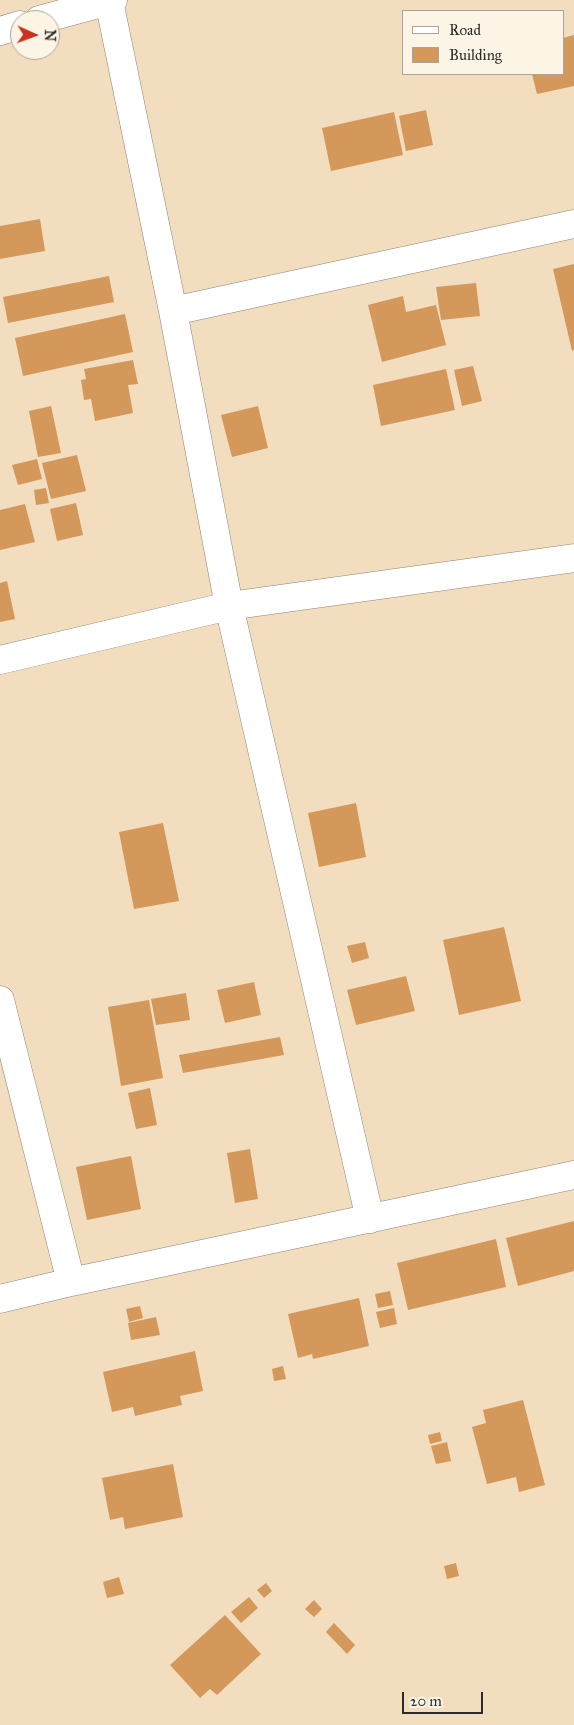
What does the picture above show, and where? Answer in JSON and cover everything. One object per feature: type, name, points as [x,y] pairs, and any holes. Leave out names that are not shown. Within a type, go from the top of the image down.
[{"type":"street","points":[[60,14],[111,0],[229,606],[370,1219]]},
{"type":"street","points":[[173,311],[574,224]]},
{"type":"street","points":[[0,660],[229,606],[574,558]]},
{"type":"street","points":[[0,1000],[71,1282]]},
{"type":"street","points":[[0,1299],[71,1282],[574,1175]]},
{"type":"building","points":[[574,35],[574,86],[537,94],[532,75],[564,75],[564,38]]},
{"type":"building","points":[[426,110],[433,145],[406,151],[399,116]]},
{"type":"building","points":[[394,112],[403,155],[331,171],[322,128]]},
{"type":"building","points":[[40,219],[45,251],[0,259],[0,226]]},
{"type":"building","points":[[574,264],[574,350],[572,351],[553,269]]},
{"type":"building","points":[[109,276],[114,302],[8,323],[3,297]]},
{"type":"building","points":[[476,283],[480,316],[441,320],[436,287]]},
{"type":"building","points":[[403,296],[406,312],[436,305],[446,345],[382,362],[368,305]]},
{"type":"building","points":[[125,314],[133,352],[23,376],[15,338]]},
{"type":"building","points":[[133,360],[138,384],[128,385],[133,413],[95,421],[91,399],[84,400],[81,380],[86,379],[84,369]]},
{"type":"building","points":[[473,366],[482,401],[462,406],[454,370]]},
{"type":"building","points":[[446,369],[455,410],[381,426],[373,385]]},
{"type":"building","points":[[51,406],[61,453],[38,457],[29,411]]},
{"type":"building","points":[[258,406],[268,448],[232,457],[221,415]]},
{"type":"building","points":[[77,455],[86,491],[51,499],[42,463]]},
{"type":"building","points":[[37,459],[42,479],[18,485],[12,465]]},
{"type":"building","points":[[46,488],[49,503],[36,505],[34,490]]},
{"type":"building","points":[[76,503],[83,535],[57,541],[50,509]]},
{"type":"building","points":[[25,504],[35,542],[0,550],[0,510]]},
{"type":"building","points":[[7,581],[15,619],[0,622],[0,583]]},
{"type":"building","points":[[356,803],[366,857],[319,867],[308,813]]},
{"type":"building","points":[[163,823],[179,901],[134,909],[119,832]]},
{"type":"building","points":[[504,927],[521,1001],[459,1015],[443,940]]},
{"type":"building","points":[[365,942],[369,958],[352,963],[347,946]]},
{"type":"building","points":[[406,976],[415,1011],[356,1025],[347,990]]},
{"type":"building","points":[[254,982],[261,1015],[225,1023],[217,990]]},
{"type":"building","points":[[186,993],[190,1020],[156,1025],[151,999]]},
{"type":"building","points":[[149,1000],[163,1078],[121,1086],[108,1007]]},
{"type":"building","points":[[280,1037],[284,1055],[183,1073],[179,1055]]},
{"type":"building","points":[[150,1088],[157,1125],[136,1129],[128,1093]]},
{"type":"building","points":[[250,1149],[258,1199],[235,1203],[227,1153]]},
{"type":"building","points":[[131,1156],[141,1209],[87,1220],[76,1167]]},
{"type":"building","points":[[574,1221],[574,1271],[518,1286],[506,1238]]},
{"type":"building","points":[[496,1239],[506,1287],[408,1310],[397,1263]]},
{"type":"building","points":[[390,1291],[393,1305],[378,1308],[375,1294]]},
{"type":"building","points":[[359,1298],[369,1346],[313,1359],[312,1354],[298,1358],[288,1314]]},
{"type":"building","points":[[140,1306],[143,1318],[129,1322],[126,1309]]},
{"type":"building","points":[[394,1308],[397,1324],[380,1328],[376,1312]]},
{"type":"building","points":[[156,1317],[160,1335],[131,1340],[128,1323]]},
{"type":"building","points":[[195,1351],[203,1391],[180,1396],[182,1405],[135,1416],[133,1407],[112,1412],[103,1372]]},
{"type":"building","points":[[283,1366],[286,1379],[274,1381],[272,1369]]},
{"type":"building","points":[[523,1400],[545,1485],[519,1492],[516,1477],[487,1484],[472,1427],[486,1423],[483,1410]]},
{"type":"building","points":[[440,1432],[442,1441],[430,1444],[428,1435]]},
{"type":"building","points":[[447,1442],[451,1461],[436,1464],[431,1446]]},
{"type":"building","points":[[173,1464],[183,1517],[125,1529],[123,1517],[110,1520],[102,1478]]},
{"type":"building","points":[[456,1563],[459,1576],[447,1579],[444,1566]]},
{"type":"building","points":[[119,1577],[124,1594],[107,1598],[103,1582]]},
{"type":"building","points":[[266,1583],[272,1591],[264,1598],[257,1590]]},
{"type":"building","points":[[249,1597],[258,1608],[241,1623],[231,1612]]},
{"type":"building","points":[[314,1600],[322,1609],[314,1617],[305,1609]]},
{"type":"building","points":[[225,1615],[261,1654],[217,1695],[210,1689],[200,1698],[170,1665]]},
{"type":"building","points":[[334,1623],[355,1645],[347,1654],[326,1632]]}]
